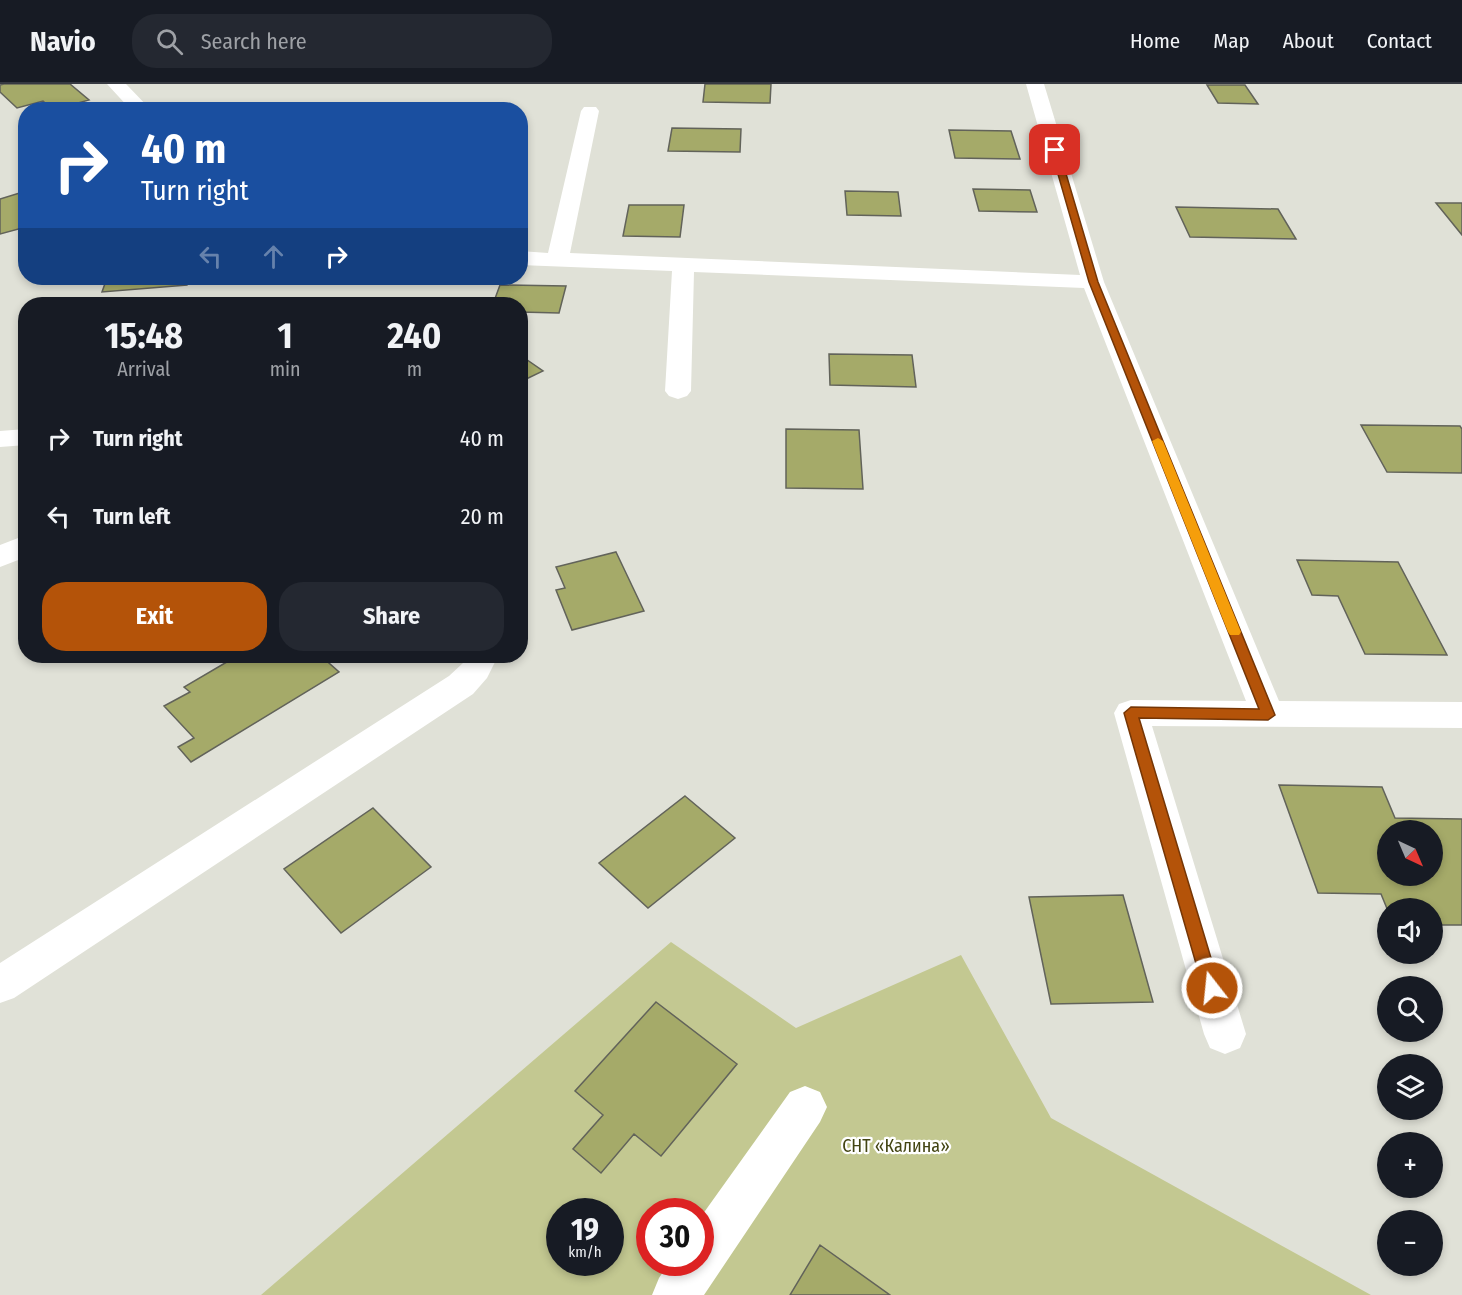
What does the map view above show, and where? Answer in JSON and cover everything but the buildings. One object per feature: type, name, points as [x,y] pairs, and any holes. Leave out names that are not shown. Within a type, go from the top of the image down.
[{"type":"street","points":[[116,84],[134,102]]},
{"type":"street","points":[[1035,84],[1093,282],[1268,715]]},
{"type":"street","points":[[558,258],[590,111]]},
{"type":"street","points":[[528,258],[1093,282]]},
{"type":"street","points":[[678,391],[683,264]]},
{"type":"street","points":[[0,439],[18,438]]},
{"type":"street","points":[[0,557],[18,549]]},
{"type":"street","points":[[0,985],[461,685],[476,670],[479,663]]},
{"type":"street","points":[[1225,1034],[1131,713],[1462,715]]},
{"type":"street","points":[[714,1238],[805,1107]]},
{"type":"street","points":[[676,1295],[689,1276]]},
{"type":"green space","name":"СНТ «Калина»","points":[[671,942],[796,1028],[961,955],[1051,1118],[1371,1295],[261,1295]]},
{"type":"slow traffic","points":[[1158,441],[1235,632]]},
{"type":"route","points":[[1055,150],[1093,282],[1268,715],[1131,713],[1212,988]]}]
